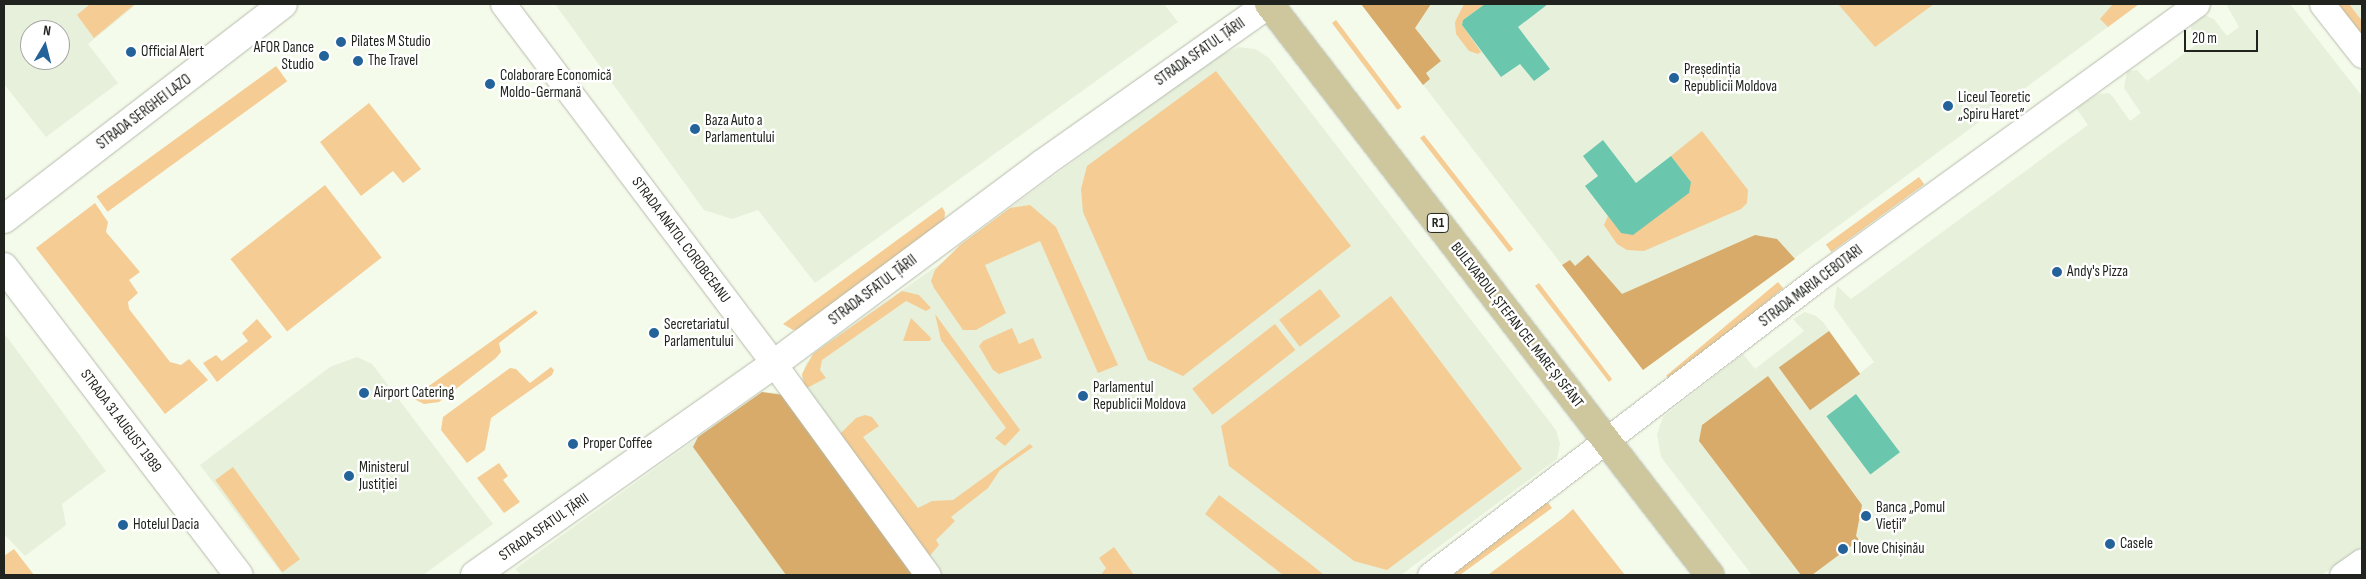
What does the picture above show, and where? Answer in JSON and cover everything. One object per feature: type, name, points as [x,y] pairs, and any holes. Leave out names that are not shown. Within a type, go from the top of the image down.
[{"type":"main road","name":"STRADA SERGHEI LAZO","points":[[4,218],[283,4]]},
{"type":"main road","name":"STRADA SFATUL ȚĂRII","points":[[475,575],[774,364],[1042,164],[1269,4]]},
{"type":"main road","name":"BULEVARDUL ȘTEFAN CEL MARE ȘI SFÂNT","points":[[1269,4],[1710,575]]},
{"type":"main road","name":"STRADA 31 AUGUST 1989","points":[[4,267],[239,575]]},
{"type":"street","name":"STRADA ANATOL COROBCEANU","points":[[503,4],[774,364],[928,575]]},
{"type":"street","name":"STRADA MARIA CEBOTARI","points":[[1430,575],[1607,442],[1821,276],[2197,4]]},
{"type":"street","points":[[2322,4],[2362,55]]},
{"type":"street","points":[[2342,575],[2362,561]]},
{"type":"shaded area","points":[[4,4],[137,4],[88,44],[118,83],[46,137],[4,84]]},
{"type":"shaded area","points":[[90,4],[135,4],[94,38],[77,15]]},
{"type":"shaded area","points":[[555,4],[1164,4],[1178,22],[815,283],[758,210],[732,219],[704,210]]},
{"type":"shaded area","points":[[1361,4],[2139,4],[1643,370]]},
{"type":"shaded area","points":[[1361,4],[1431,4],[1415,28],[1441,61],[1426,73],[1430,79],[1423,85]]},
{"type":"shaded area","points":[[1464,4],[1485,4],[1463,20],[1462,25],[1481,52],[1478,54],[1469,51],[1456,34],[1455,22]]},
{"type":"shaded area","points":[[1838,4],[1934,4],[1875,47]]},
{"type":"shaded area","points":[[2113,4],[2139,4],[2108,27],[2100,19]]},
{"type":"shaded area","points":[[2226,4],[2290,4],[2362,96],[2362,546],[2322,575],[1752,575],[1661,457],[1657,434],[1663,417],[1743,354],[1755,369],[1804,331],[1793,319],[1805,312],[1816,316],[1823,322],[1860,373],[1874,362],[1834,307],[1837,286],[1851,299],[2088,125],[2076,108],[2098,94],[2109,93],[2130,121],[2141,113],[2124,88],[2127,71],[2137,70],[2147,81],[2197,44],[2192,36],[2191,26],[2204,15],[2214,19],[2227,36],[2239,27]]},
{"type":"shaded area","points":[[2330,4],[2362,4],[2362,45]]},
{"type":"shaded area","points":[[2338,4],[2349,4],[2362,21],[2362,36]]},
{"type":"shaded area","points":[[1336,20],[1402,107],[1398,110],[1332,23]]},
{"type":"shaded area","points":[[1239,47],[1255,49],[1269,58],[1556,430],[1560,444],[1557,459],[1401,575],[939,575],[801,379],[806,363],[821,347],[941,263],[1010,208],[1218,56]]},
{"type":"shaded area","points":[[276,66],[287,81],[108,212],[96,196]]},
{"type":"shaded area","points":[[1216,71],[1351,246],[1183,376],[1148,360],[1083,212],[1081,189],[1087,166]]},
{"type":"shaded area","points":[[369,103],[421,169],[403,183],[393,171],[361,196],[320,142]]},
{"type":"shaded area","points":[[1702,131],[1748,190],[1747,203],[1741,209],[1644,251],[1627,250],[1617,244],[1604,225],[1608,216],[1621,233],[1691,182],[1671,156]]},
{"type":"shaded area","points":[[1424,135],[1513,249],[1509,252],[1420,138]]},
{"type":"shaded area","points":[[1919,177],[1924,184],[1831,252],[1826,245]]},
{"type":"shaded area","points":[[325,185],[382,257],[287,331],[230,259]]},
{"type":"shaded area","points":[[95,203],[108,222],[106,232],[140,272],[129,280],[138,293],[128,302],[129,309],[170,362],[181,365],[189,359],[208,380],[165,414],[36,248]]},
{"type":"shaded area","points":[[1030,205],[1056,227],[1118,365],[1098,373],[1040,241],[985,265],[1006,313],[976,330],[963,330],[934,288],[931,281],[935,270],[960,245],[1010,208]]},
{"type":"shaded area","points":[[942,207],[945,212],[944,225],[799,329],[793,330],[783,324]]},
{"type":"shaded area","points":[[1755,235],[1777,239],[1795,259],[1643,370],[1562,265],[1570,260],[1575,266],[1588,255],[1622,294]]},
{"type":"shaded area","points":[[1778,282],[1783,288],[1671,382],[1666,376]]},
{"type":"shaded area","points":[[1539,283],[1612,379],[1609,382],[1535,286]]},
{"type":"shaded area","points":[[1320,289],[1340,316],[1300,347],[1279,320]]},
{"type":"shaded area","points":[[902,291],[919,295],[931,308],[926,311],[906,301],[822,360],[820,370],[826,378],[805,389],[802,374],[813,354]]},
{"type":"shaded area","points":[[1391,296],[1522,469],[1387,570],[1354,561],[1229,466],[1221,426]]},
{"type":"shaded area","points":[[535,310],[538,313],[499,343],[501,352],[496,358],[439,402],[424,404],[412,398]]},
{"type":"shaded area","points":[[935,314],[1020,430],[1005,446],[995,438],[1006,428],[941,340]]},
{"type":"shaded area","points":[[911,318],[931,338],[930,341],[903,341]]},
{"type":"shaded area","points":[[257,319],[272,337],[217,382],[203,363],[216,355],[222,361],[248,341],[242,333]]},
{"type":"shaded area","points":[[1275,324],[1295,350],[1213,415],[1192,389]]},
{"type":"shaded area","points":[[1012,328],[1019,344],[1033,338],[1042,358],[999,374],[993,370],[979,346],[983,341]]},
{"type":"shaded area","points":[[1829,331],[1860,374],[1810,410],[1779,367]]},
{"type":"shaded area","points":[[4,333],[106,471],[62,504],[66,525],[25,556],[4,534]]},
{"type":"shaded area","name":"Ministerul Justiției","points":[[357,357],[372,364],[493,524],[423,575],[283,575],[200,465],[330,367]]},
{"type":"shaded area","points":[[551,367],[554,370],[552,375],[491,418],[485,450],[467,463],[441,430],[443,417],[510,368],[516,369],[530,383]]},
{"type":"shaded area","points":[[1768,376],[1862,505],[1856,536],[1859,540],[1812,575],[1801,575],[1699,441],[1702,425]]},
{"type":"shaded area","points":[[762,392],[779,393],[917,575],[521,575],[515,569]]},
{"type":"shaded area","points":[[762,392],[783,395],[917,575],[786,575],[693,447],[698,437]]},
{"type":"shaded area","points":[[865,415],[872,417],[879,426],[863,437],[918,508],[932,501],[953,500],[1030,444],[1033,447],[1000,470],[988,488],[951,517],[955,521],[936,540],[939,545],[927,559],[839,435],[856,418]]},
{"type":"shaded area","points":[[499,463],[508,476],[503,480],[520,502],[504,513],[477,478]]},
{"type":"shaded area","points":[[233,467],[300,559],[282,572],[215,480]]},
{"type":"shaded area","points":[[1219,495],[1324,575],[1283,575],[1205,514]]},
{"type":"shaded area","points":[[1546,500],[1552,508],[1460,575],[1445,575]]},
{"type":"shaded area","points":[[1573,509],[1625,575],[1488,575],[1563,518]]},
{"type":"shaded area","points":[[1114,547],[1134,575],[1101,575],[1106,568],[1099,558]]},
{"type":"shaded area","points":[[14,549],[34,575],[4,575],[4,556]]},
{"type":"water","points":[[1485,4],[1548,4],[1518,27],[1550,69],[1534,81],[1520,64],[1501,77],[1462,25],[1463,20]]},
{"type":"water","points":[[1603,140],[1636,183],[1671,156],[1691,182],[1689,193],[1633,235],[1621,233],[1585,186],[1598,176],[1583,156]]},
{"type":"water","points":[[1856,394],[1900,452],[1870,475],[1826,416]]},
{"type":"place","name":"Pilates M Studio","points":[[341,42]]},
{"type":"place","name":"Official Alert","points":[[131,52]]},
{"type":"place","name":"AFOR Dance Studio","points":[[324,56]]},
{"type":"place","name":"The Travel","points":[[358,61]]},
{"type":"place","name":"Președinția Republicii Moldova","points":[[1674,78]]},
{"type":"place","name":"Colaborare Economică Moldo-Germană","points":[[490,84]]},
{"type":"place","name":"Liceul Teoretic „Spiru Haret”","points":[[1948,106]]},
{"type":"place","name":"Baza Auto a Parlamentului","points":[[695,129]]},
{"type":"place","name":"Andy's Pizza","points":[[2057,272]]},
{"type":"place","name":"Secretariatul Parlamentului","points":[[654,333]]},
{"type":"place","name":"Airport Catering","points":[[364,393]]},
{"type":"place","name":"Parlamentul Republicii Moldova","points":[[1083,396]]},
{"type":"place","name":"Proper Coffee","points":[[573,444]]},
{"type":"place","name":"Ministerul Justiției","points":[[349,476]]},
{"type":"place","name":"Banca „Pomul Vieții”","points":[[1866,516]]},
{"type":"place","name":"Hotelul Dacia","points":[[123,525]]},
{"type":"place","name":"Casele","points":[[2110,544]]},
{"type":"place","name":"I love Chișinău","points":[[1843,549]]}]
